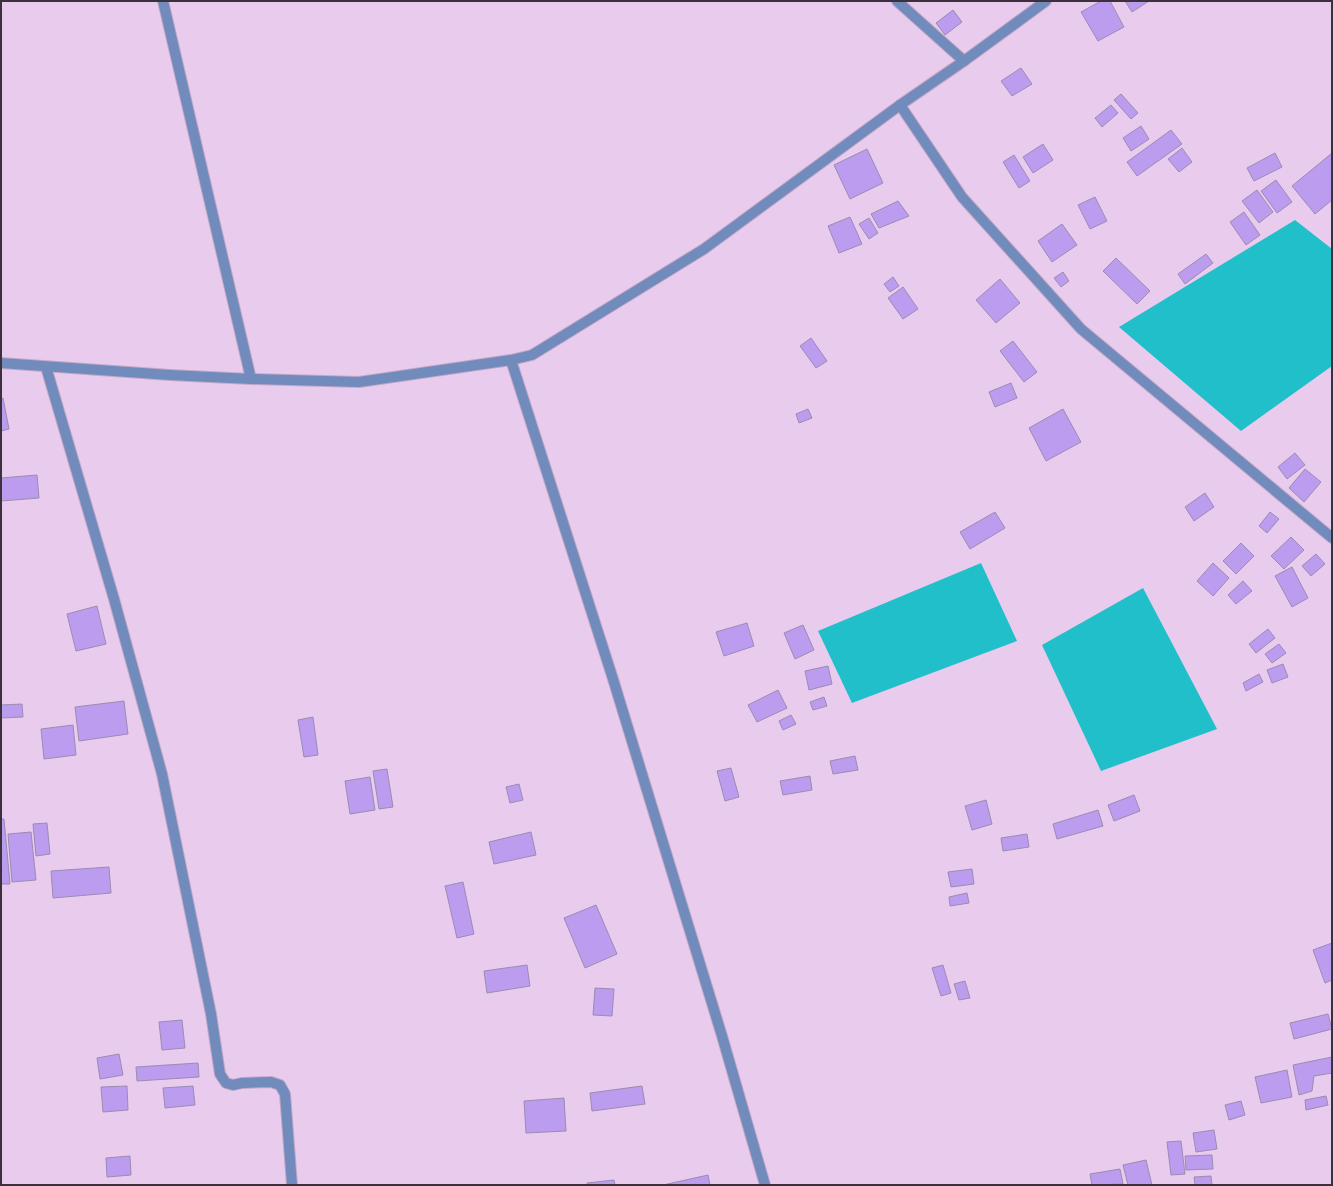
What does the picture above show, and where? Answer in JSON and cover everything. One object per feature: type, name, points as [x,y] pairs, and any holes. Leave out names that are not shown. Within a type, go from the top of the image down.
[{"type":"street","points":[[163,1],[251,379]]},
{"type":"street","points":[[897,1],[964,61]]},
{"type":"street","points":[[1,363],[251,379],[359,382],[511,360],[532,355],[704,249],[900,105],[964,61],[1046,1]]},
{"type":"street","points":[[900,105],[962,197],[1081,329],[1332,538]]},
{"type":"street","points":[[511,360],[616,686],[722,1036],[765,1185]]},
{"type":"street","points":[[46,367],[114,599],[162,774],[211,1014],[220,1074],[226,1083],[234,1085],[242,1083],[271,1082],[280,1085],[285,1094],[292,1185]]},
{"type":"shaded area","points":[[1295,220],[1332,249],[1332,366],[1241,431],[1119,327]]},
{"type":"shaded area","points":[[981,563],[1017,641],[852,703],[818,631]]},
{"type":"shaded area","points":[[1143,588],[1217,729],[1101,771],[1042,645]]},
{"type":"building","points":[[1101,1],[1110,1],[1124,27],[1098,41],[1081,12]]},
{"type":"building","points":[[1125,1],[1149,1],[1132,12]]},
{"type":"building","points":[[953,10],[962,22],[945,35],[936,23]]},
{"type":"building","points":[[1021,68],[1032,84],[1012,96],[1001,81]]},
{"type":"building","points":[[1121,94],[1138,113],[1131,119],[1114,100]]},
{"type":"building","points":[[1111,105],[1118,113],[1102,127],[1095,118]]},
{"type":"building","points":[[1141,126],[1149,139],[1131,151],[1123,138]]},
{"type":"building","points":[[1171,130],[1182,144],[1137,176],[1127,162]]},
{"type":"building","points":[[1043,144],[1053,160],[1033,173],[1023,157]]},
{"type":"building","points":[[1182,148],[1192,162],[1179,172],[1168,159]]},
{"type":"building","points":[[867,149],[883,183],[850,199],[834,165]]},
{"type":"building","points":[[1275,153],[1282,167],[1254,181],[1247,168]]},
{"type":"building","points":[[1332,153],[1332,200],[1315,214],[1292,186]]},
{"type":"building","points":[[1014,155],[1030,181],[1019,188],[1003,162]]},
{"type":"building","points":[[1276,180],[1292,202],[1277,213],[1261,191]]},
{"type":"building","points":[[1257,190],[1273,212],[1259,223],[1242,201]]},
{"type":"building","points":[[1095,197],[1107,221],[1090,229],[1078,205]]},
{"type":"building","points":[[898,201],[909,216],[879,228],[871,214]]},
{"type":"building","points":[[1244,212],[1260,235],[1246,245],[1230,222]]},
{"type":"building","points":[[850,217],[862,244],[839,253],[828,226]]},
{"type":"building","points":[[869,218],[878,233],[869,239],[859,224]]},
{"type":"building","points":[[1062,224],[1077,245],[1052,262],[1038,241]]},
{"type":"building","points":[[1206,254],[1213,263],[1185,284],[1178,274]]},
{"type":"building","points":[[1116,258],[1150,291],[1137,304],[1103,271]]},
{"type":"building","points":[[1063,272],[1069,281],[1061,287],[1054,278]]},
{"type":"building","points":[[893,277],[899,286],[890,292],[884,284]]},
{"type":"building","points":[[1000,279],[1020,303],[996,323],[976,300]]},
{"type":"building","points":[[903,287],[918,309],[903,319],[888,298]]},
{"type":"building","points":[[811,338],[827,361],[816,368],[800,346]]},
{"type":"building","points":[[1013,341],[1037,372],[1024,382],[1000,351]]},
{"type":"building","points":[[1011,383],[1017,398],[995,407],[989,392]]},
{"type":"building","points":[[3,398],[9,429],[1,431],[1,399]]},
{"type":"building","points":[[808,409],[812,418],[799,423],[796,414]]},
{"type":"building","points":[[1063,409],[1081,442],[1046,461],[1029,428]]},
{"type":"building","points":[[1295,453],[1305,465],[1287,479],[1278,467]]},
{"type":"building","points":[[1305,469],[1321,482],[1304,502],[1289,488]]},
{"type":"building","points":[[37,475],[39,498],[1,501],[1,478]]},
{"type":"building","points":[[1205,493],[1214,507],[1194,521],[1185,507]]},
{"type":"building","points":[[995,512],[1005,528],[970,549],[960,532]]},
{"type":"building","points":[[1270,512],[1279,519],[1267,533],[1259,526]]},
{"type":"building","points":[[1291,537],[1304,550],[1284,569],[1271,556]]},
{"type":"building","points":[[1241,543],[1254,556],[1236,574],[1223,561]]},
{"type":"building","points":[[1316,554],[1325,564],[1311,576],[1302,566]]},
{"type":"building","points":[[1213,563],[1229,578],[1213,596],[1197,581]]},
{"type":"building","points":[[1292,567],[1308,598],[1292,607],[1275,576]]},
{"type":"building","points":[[1243,581],[1252,591],[1236,604],[1228,595]]},
{"type":"building","points":[[97,606],[106,644],[76,651],[67,614]]},
{"type":"building","points":[[747,623],[754,646],[724,656],[716,632]]},
{"type":"building","points":[[803,625],[814,650],[795,659],[784,633]]},
{"type":"building","points":[[1268,629],[1275,638],[1256,653],[1249,644]]},
{"type":"building","points":[[1279,644],[1286,653],[1272,663],[1265,654]]},
{"type":"building","points":[[1283,664],[1288,677],[1272,683],[1267,670]]},
{"type":"building","points":[[828,666],[832,684],[809,690],[805,671]]},
{"type":"building","points":[[1259,674],[1263,682],[1246,691],[1243,683]]},
{"type":"building","points":[[778,690],[787,708],[757,722],[748,705]]},
{"type":"building","points":[[824,697],[827,706],[813,710],[810,702]]},
{"type":"building","points":[[124,701],[128,734],[79,741],[75,707]]},
{"type":"building","points":[[22,704],[23,717],[1,718],[1,705]]},
{"type":"building","points":[[791,715],[796,724],[783,730],[779,721]]},
{"type":"building","points":[[313,717],[318,755],[304,757],[298,720]]},
{"type":"building","points":[[73,725],[76,755],[44,759],[41,729]]},
{"type":"building","points":[[855,756],[858,770],[833,774],[830,761]]},
{"type":"building","points":[[731,768],[739,797],[725,801],[717,771]]},
{"type":"building","points":[[387,769],[393,807],[379,809],[373,771]]},
{"type":"building","points":[[810,776],[812,790],[783,795],[780,781]]},
{"type":"building","points":[[370,777],[375,810],[350,814],[345,781]]},
{"type":"building","points":[[519,784],[523,800],[510,803],[506,787]]},
{"type":"building","points":[[1134,795],[1140,811],[1114,821],[1108,805]]},
{"type":"building","points":[[986,800],[992,824],[972,830],[965,806]]},
{"type":"building","points":[[1098,810],[1103,826],[1057,839],[1053,824]]},
{"type":"building","points":[[1,819],[4,819],[10,884],[1,884]]},
{"type":"building","points":[[47,823],[50,854],[36,856],[33,824]]},
{"type":"building","points":[[31,832],[36,880],[12,882],[8,834]]},
{"type":"building","points":[[531,832],[536,855],[494,864],[489,842]]},
{"type":"building","points":[[1027,834],[1029,847],[1003,851],[1001,838]]},
{"type":"building","points":[[109,867],[111,893],[53,898],[51,871]]},
{"type":"building","points":[[972,869],[974,884],[951,887],[948,872]]},
{"type":"building","points":[[463,882],[474,934],[457,938],[445,886]]},
{"type":"building","points":[[967,893],[969,903],[950,906],[949,897]]},
{"type":"building","points":[[596,905],[617,954],[585,968],[564,918]]},
{"type":"building","points":[[1332,943],[1332,980],[1325,983],[1313,950]]},
{"type":"building","points":[[527,965],[530,986],[487,993],[484,971]]},
{"type":"building","points":[[943,965],[951,993],[941,996],[932,968]]},
{"type":"building","points":[[965,981],[970,998],[959,1000],[954,984]]},
{"type":"building","points":[[595,988],[614,989],[612,1016],[593,1015]]},
{"type":"building","points":[[1328,1014],[1332,1029],[1294,1039],[1290,1023]]},
{"type":"building","points":[[182,1020],[185,1048],[162,1050],[159,1022]]},
{"type":"building","points":[[119,1054],[123,1075],[100,1079],[97,1058]]},
{"type":"building","points":[[1332,1057],[1332,1073],[1314,1076],[1312,1091],[1299,1095],[1293,1065]]},
{"type":"building","points":[[198,1063],[199,1077],[137,1081],[136,1067]]},
{"type":"building","points":[[1287,1070],[1292,1097],[1261,1103],[1255,1077]]},
{"type":"building","points":[[127,1086],[128,1110],[103,1112],[101,1087]]},
{"type":"building","points":[[193,1086],[195,1105],[165,1108],[163,1088]]},
{"type":"building","points":[[642,1086],[645,1104],[592,1111],[590,1093]]},
{"type":"building","points":[[1326,1096],[1328,1105],[1306,1110],[1305,1100]]},
{"type":"building","points":[[564,1098],[566,1131],[526,1133],[524,1101]]},
{"type":"building","points":[[1241,1101],[1245,1115],[1229,1120],[1225,1105]]},
{"type":"building","points":[[1214,1130],[1217,1149],[1196,1152],[1193,1133]]},
{"type":"building","points":[[1181,1141],[1185,1174],[1171,1175],[1167,1142]]},
{"type":"building","points":[[1212,1155],[1213,1169],[1186,1170],[1185,1156]]},
{"type":"building","points":[[130,1156],[131,1175],[107,1177],[106,1158]]},
{"type":"building","points":[[1146,1160],[1152,1185],[1128,1185],[1123,1165]]},
{"type":"building","points":[[1120,1169],[1123,1184],[1092,1185],[1090,1174]]},
{"type":"building","points":[[708,1175],[710,1185],[663,1185]]},
{"type":"building","points":[[1211,1176],[1212,1185],[1195,1185],[1194,1177]]},
{"type":"building","points":[[614,1180],[615,1185],[587,1185],[587,1183]]}]
